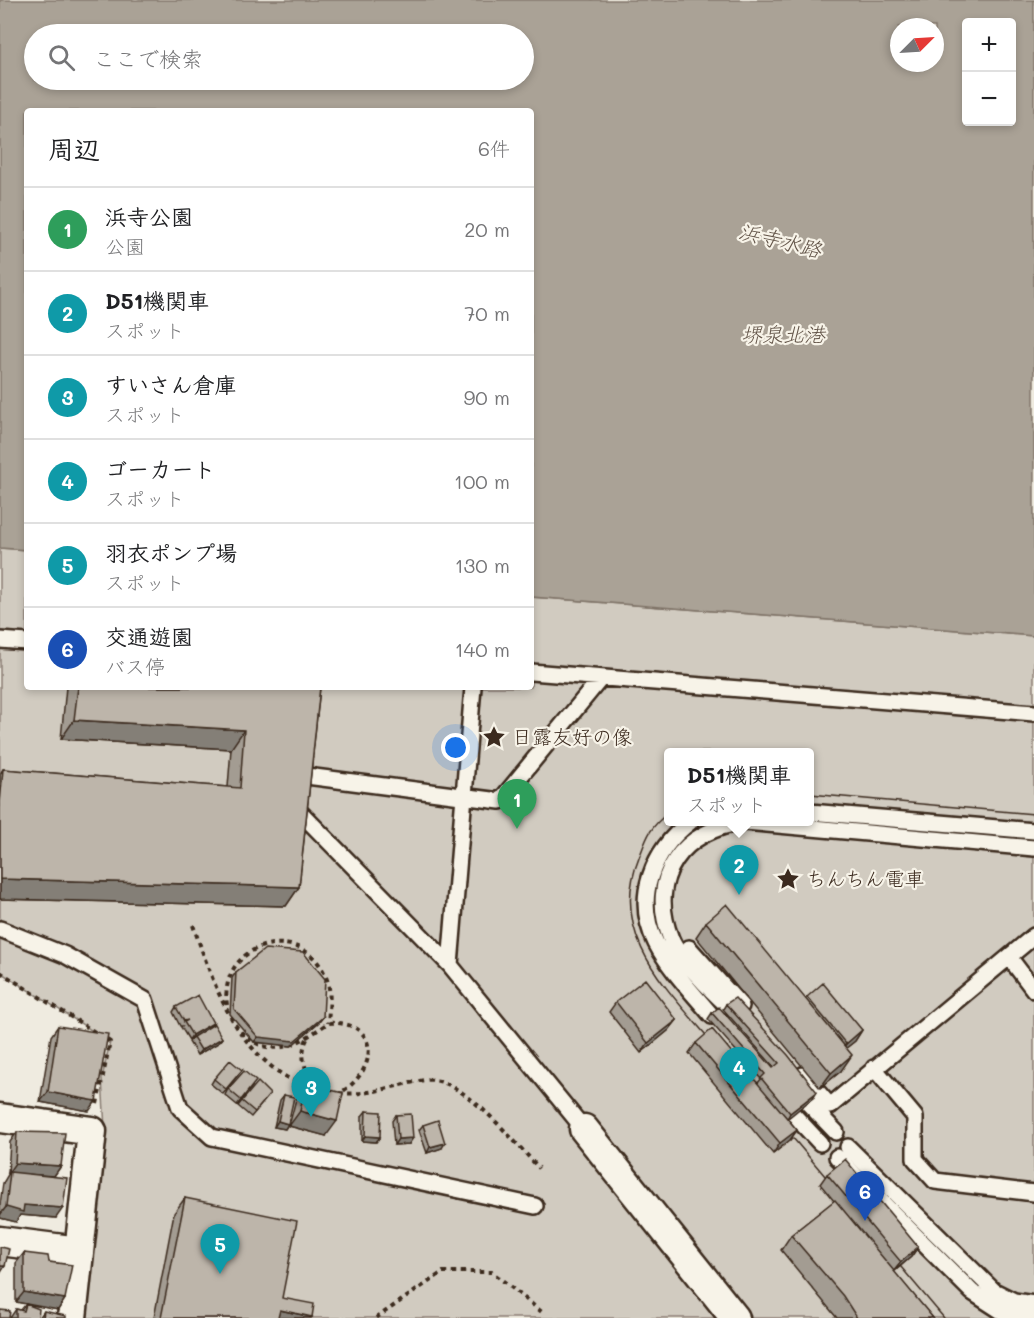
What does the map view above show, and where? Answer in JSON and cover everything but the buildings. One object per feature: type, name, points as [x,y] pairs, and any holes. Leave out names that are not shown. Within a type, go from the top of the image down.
[{"type":"street","points":[[0,1118],[92,1131],[72,1318]]},
{"type":"street","points":[[584,1129],[725,1314]]},
{"type":"street","points":[[0,1241],[79,1251]]},
{"type":"lane","points":[[0,640],[24,642]]},
{"type":"lane","points":[[534,672],[1034,713]]},
{"type":"lane","points":[[299,775],[500,801],[601,678]]},
{"type":"lane","points":[[450,965],[473,690]]},
{"type":"lane","points":[[296,808],[450,965],[584,1129]]},
{"type":"lane","points":[[814,812],[1034,831]]},
{"type":"lane","points":[[685,826],[668,841],[656,860],[648,882],[648,916],[655,941],[665,958],[712,1016]]},
{"type":"lane","points":[[722,826],[708,831],[683,848],[670,867],[663,888],[665,921],[675,947],[727,1005]]},
{"type":"lane","points":[[805,826],[1034,848]]},
{"type":"lane","points":[[665,921],[751,1018]]},
{"type":"lane","points":[[0,929],[65,955],[145,1000],[180,1108],[212,1137],[535,1206]]},
{"type":"lane","points":[[791,1062],[830,1106],[1034,936]]},
{"type":"lane","points":[[1009,957],[1034,990]]},
{"type":"lane","points":[[874,1068],[915,1117],[915,1159],[935,1181],[1034,1193]]},
{"type":"lane","points":[[807,1102],[836,1132]]},
{"type":"lane","points":[[792,1113],[820,1143]]},
{"type":"lane","points":[[842,1152],[1010,1308],[1034,1318]]},
{"type":"lane","points":[[1010,1308],[1034,1305]]},
{"type":"path","points":[[193,925],[210,972],[236,1027],[247,1038],[261,1045],[277,1048],[292,1046],[307,1039],[328,1023],[350,1025],[366,1041],[369,1062],[364,1072],[340,1094]]},
{"type":"path","points":[[321,1088],[287,1077],[248,1045],[228,1011],[225,993],[229,976],[238,961],[252,950],[268,944],[286,944],[303,950],[316,961],[326,976],[330,993],[328,1023]]},
{"type":"path","points":[[0,972],[110,1042],[92,1131]]},
{"type":"path","points":[[307,1039],[302,1056],[304,1067],[314,1086]]},
{"type":"path","points":[[334,1092],[340,1094],[375,1093],[427,1079],[443,1081],[482,1108],[539,1168]]},
{"type":"path","points":[[376,1318],[442,1272],[492,1272],[543,1313]]},
{"type":"shaded area","points":[[0,548],[24,550],[24,690],[534,690],[534,597],[1034,636],[1034,1318],[86,1318],[105,1129],[102,1078],[110,1042],[0,972]]},
{"type":"water","name":"堺泉北港","points":[[0,0],[1034,0],[1034,636],[534,597],[534,108],[24,108],[24,550],[0,548]]},
{"type":"tram line","points":[[814,794],[1034,814]]},
{"type":"tram line","points":[[664,817],[649,833],[639,858],[631,887],[631,913],[637,938],[648,961],[680,1005],[716,1047]]},
{"type":"tram line","points":[[782,1125],[836,1189]]},
{"type":"tram line","points":[[890,1254],[944,1318]]},
{"type":"place","name":"日露友好の像","points":[[494,737]]},
{"type":"place","name":"浜寺公園","points":[[517,829]]},
{"type":"place","name":"ちんちん電車","points":[[788,879]]},
{"type":"place","name":"D51機関車","points":[[739,895]]},
{"type":"place","name":"ゴーカート","points":[[739,1097]]},
{"type":"place","name":"すいさん倉庫","points":[[311,1117]]},
{"type":"place","name":"交通遊園","points":[[865,1221]]},
{"type":"place","name":"羽衣ポンプ場","points":[[220,1274]]},
{"type":"water label","name":"浜寺水路","points":[[780,241]]}]
